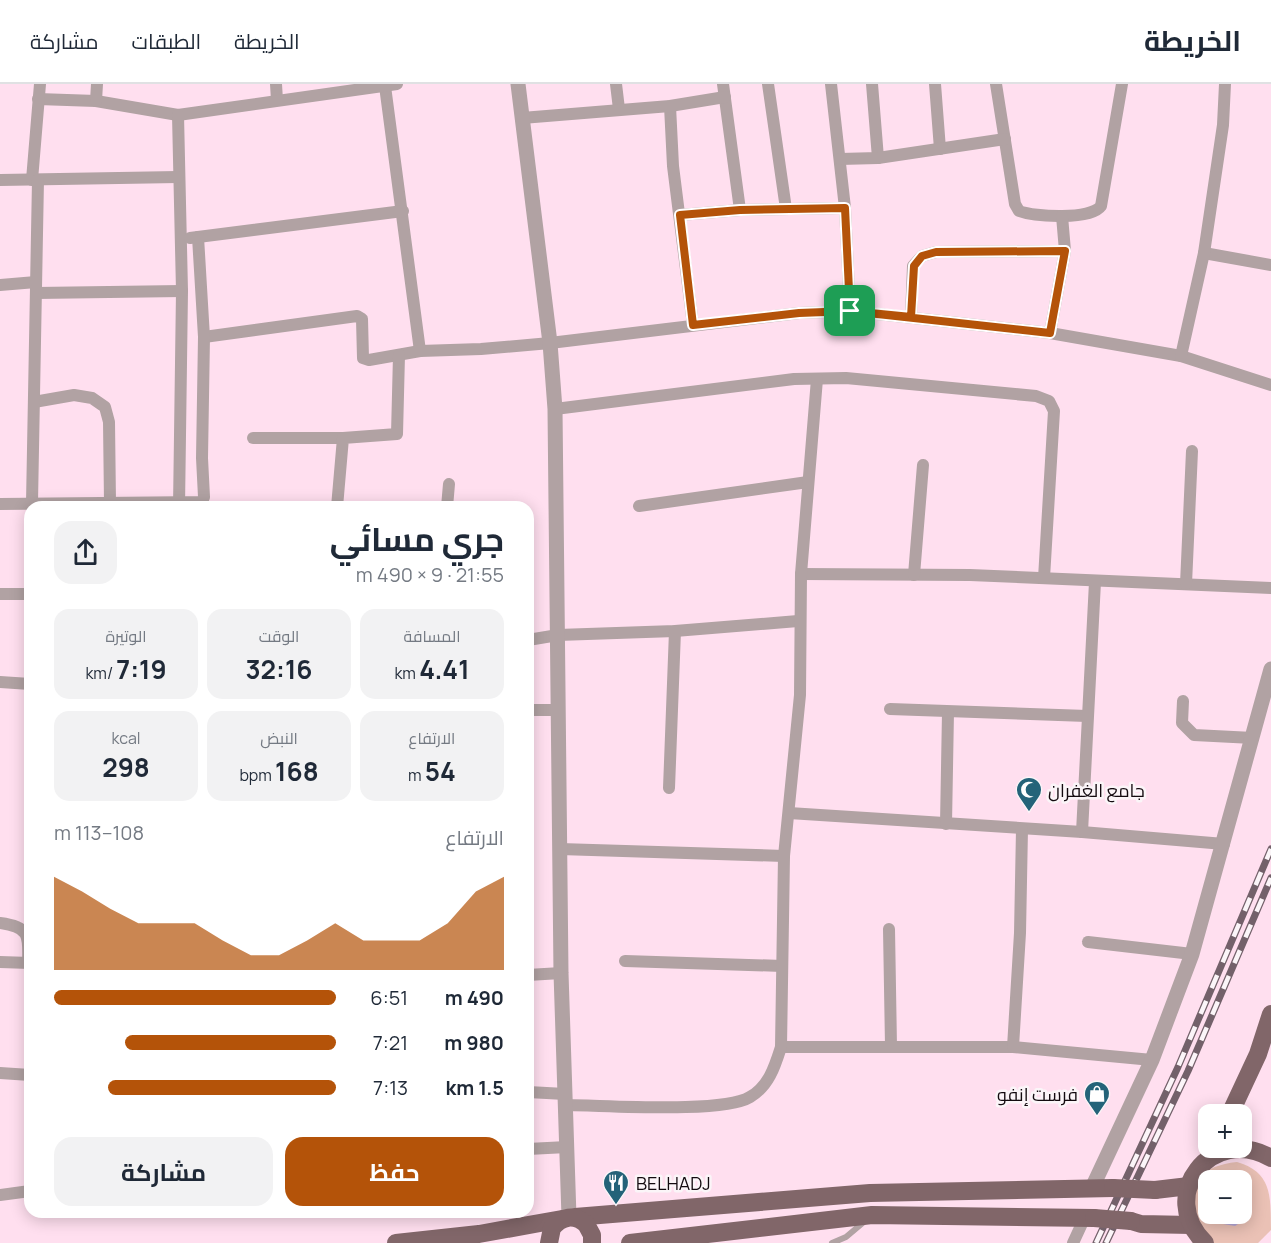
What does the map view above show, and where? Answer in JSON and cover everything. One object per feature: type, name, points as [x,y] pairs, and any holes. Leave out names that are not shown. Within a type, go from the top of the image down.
[{"type":"main road","points":[[1235,1104],[1258,1054],[1271,1014]]},
{"type":"main road","points":[[1252,1149],[1271,1158]]},
{"type":"main road","points":[[1205,1243],[1191,1224],[1186,1205],[1189,1186],[1201,1166],[1210,1158]]},
{"type":"main road","points":[[396,1243],[479,1234],[569,1218],[870,1193],[1092,1188],[1155,1190],[1189,1186]]},
{"type":"main road","points":[[630,1243],[872,1215],[1090,1217],[1141,1224],[1191,1224]]},
{"type":"main road","points":[[549,1243],[552,1228],[569,1218]]},
{"type":"main road","points":[[569,1218],[590,1229],[592,1243]]},
{"type":"street","points":[[32,501],[36,288],[35,180],[40,84]]},
{"type":"street","points":[[96,101],[97,84]]},
{"type":"street","points":[[276,84],[277,100]]},
{"type":"street","points":[[518,84],[550,343],[555,409],[561,973],[569,1218]]},
{"type":"street","points":[[616,84],[619,109]]},
{"type":"street","points":[[723,84],[740,210]]},
{"type":"street","points":[[768,84],[786,209]]},
{"type":"street","points":[[831,84],[845,208],[850,311]]},
{"type":"street","points":[[872,84],[878,158]]},
{"type":"street","points":[[935,84],[940,149]]},
{"type":"street","points":[[996,84],[1015,204],[1019,211],[1028,214],[1062,216],[1092,212],[1101,206],[1122,84]]},
{"type":"street","points":[[1181,356],[1204,253],[1223,125],[1225,84]]},
{"type":"street","points":[[38,99],[96,101],[178,115],[277,100],[327,88],[391,85],[410,290],[420,351]]},
{"type":"street","points":[[522,118],[670,106],[725,97]]},
{"type":"street","points":[[670,106],[674,166],[693,325]]},
{"type":"street","points":[[178,115],[182,291],[179,501]]},
{"type":"street","points":[[840,159],[878,158],[1005,139]]},
{"type":"street","points":[[0,180],[178,177]]},
{"type":"street","points":[[680,215],[740,210],[845,208]]},
{"type":"street","points":[[181,239],[403,211]]},
{"type":"street","points":[[1050,333],[1065,251],[1062,216]]},
{"type":"street","points":[[198,237],[204,337],[202,501]]},
{"type":"street","points":[[911,317],[914,266],[922,256],[936,252],[1065,251]]},
{"type":"street","points":[[1204,253],[1271,265]]},
{"type":"street","points":[[0,285],[36,288],[182,291]]},
{"type":"street","points":[[204,337],[357,316],[362,319],[363,358],[369,360],[420,351],[481,350],[799,313],[850,311],[1050,333],[1181,356],[1271,385]]},
{"type":"street","points":[[253,438],[343,438],[397,434],[399,355]]},
{"type":"street","points":[[555,409],[794,379],[846,378],[1036,396],[1049,401],[1054,411],[1044,578]]},
{"type":"street","points":[[534,1093],[565,1100],[724,1106],[749,1098],[764,1084],[774,1069],[781,1047],[784,856],[800,695],[798,621],[817,379]]},
{"type":"street","points":[[34,402],[74,395],[92,398],[105,407],[109,422],[110,501]]},
{"type":"street","points":[[338,501],[343,438]]},
{"type":"street","points":[[1186,584],[1192,452]]},
{"type":"street","points":[[914,575],[923,465]]},
{"type":"street","points":[[639,506],[808,482]]},
{"type":"street","points":[[448,501],[449,484]]},
{"type":"street","points":[[0,504],[24,502]]},
{"type":"street","points":[[801,574],[1044,578],[1271,588]]},
{"type":"street","points":[[1082,832],[1095,582]]},
{"type":"street","points":[[0,594],[24,594]]},
{"type":"street","points":[[534,639],[558,635],[675,631],[798,621]]},
{"type":"street","points":[[669,788],[675,631]]},
{"type":"street","points":[[1092,1188],[1152,1060],[1192,954],[1271,669]]},
{"type":"street","points":[[0,682],[24,684]]},
{"type":"street","points":[[1184,701],[1182,723],[1194,735],[1253,738]]},
{"type":"street","points":[[890,709],[1087,716]]},
{"type":"street","points":[[534,710],[560,710]]},
{"type":"street","points":[[946,824],[948,712]]},
{"type":"street","points":[[789,813],[1082,832],[1224,844]]},
{"type":"street","points":[[1013,1047],[1020,933],[1022,829]]},
{"type":"street","points":[[560,849],[784,856]]},
{"type":"street","points":[[0,923],[18,926],[24,931]]},
{"type":"street","points":[[889,930],[891,1046]]},
{"type":"street","points":[[1088,942],[1192,954]]},
{"type":"street","points":[[625,961],[782,966]]},
{"type":"street","points":[[0,962],[24,963]]},
{"type":"street","points":[[534,975],[561,973]]},
{"type":"street","points":[[781,1047],[1013,1047],[1152,1060]]},
{"type":"street","points":[[0,1073],[24,1075]]},
{"type":"street","points":[[534,1149],[567,1148]]},
{"type":"street","points":[[0,1195],[24,1192]]},
{"type":"street","points":[[1073,1243],[1090,1217]]},
{"type":"lane","points":[[832,1243],[846,1237],[872,1215]]},
{"type":"shaded area","points":[[1237,1162],[1248,1166],[1263,1178],[1269,1195],[1271,1230],[1258,1243],[1209,1243],[1203,1237],[1198,1224],[1252,1224],[1252,1170],[1209,1170]]},
{"type":"shaded area","points":[[1198,1182],[1198,1223],[1194,1203]]},
{"type":"railway","points":[[1096,1243],[1178,1067],[1271,849]]},
{"type":"railway","points":[[1106,1243],[1188,1071],[1271,878]]},
{"type":"place","name":"جامع الغفران","points":[[1029,813]]},
{"type":"place","name":"فرست إنفو","points":[[1097,1117]]},
{"type":"place","name":"BELHADJ","points":[[616,1206]]},
{"type":"route","points":[[850,311],[799,313],[693,325],[680,215],[740,210],[845,208],[850,311],[1050,333],[1065,251],[936,252],[922,256],[914,266],[911,317],[850,311]]}]
